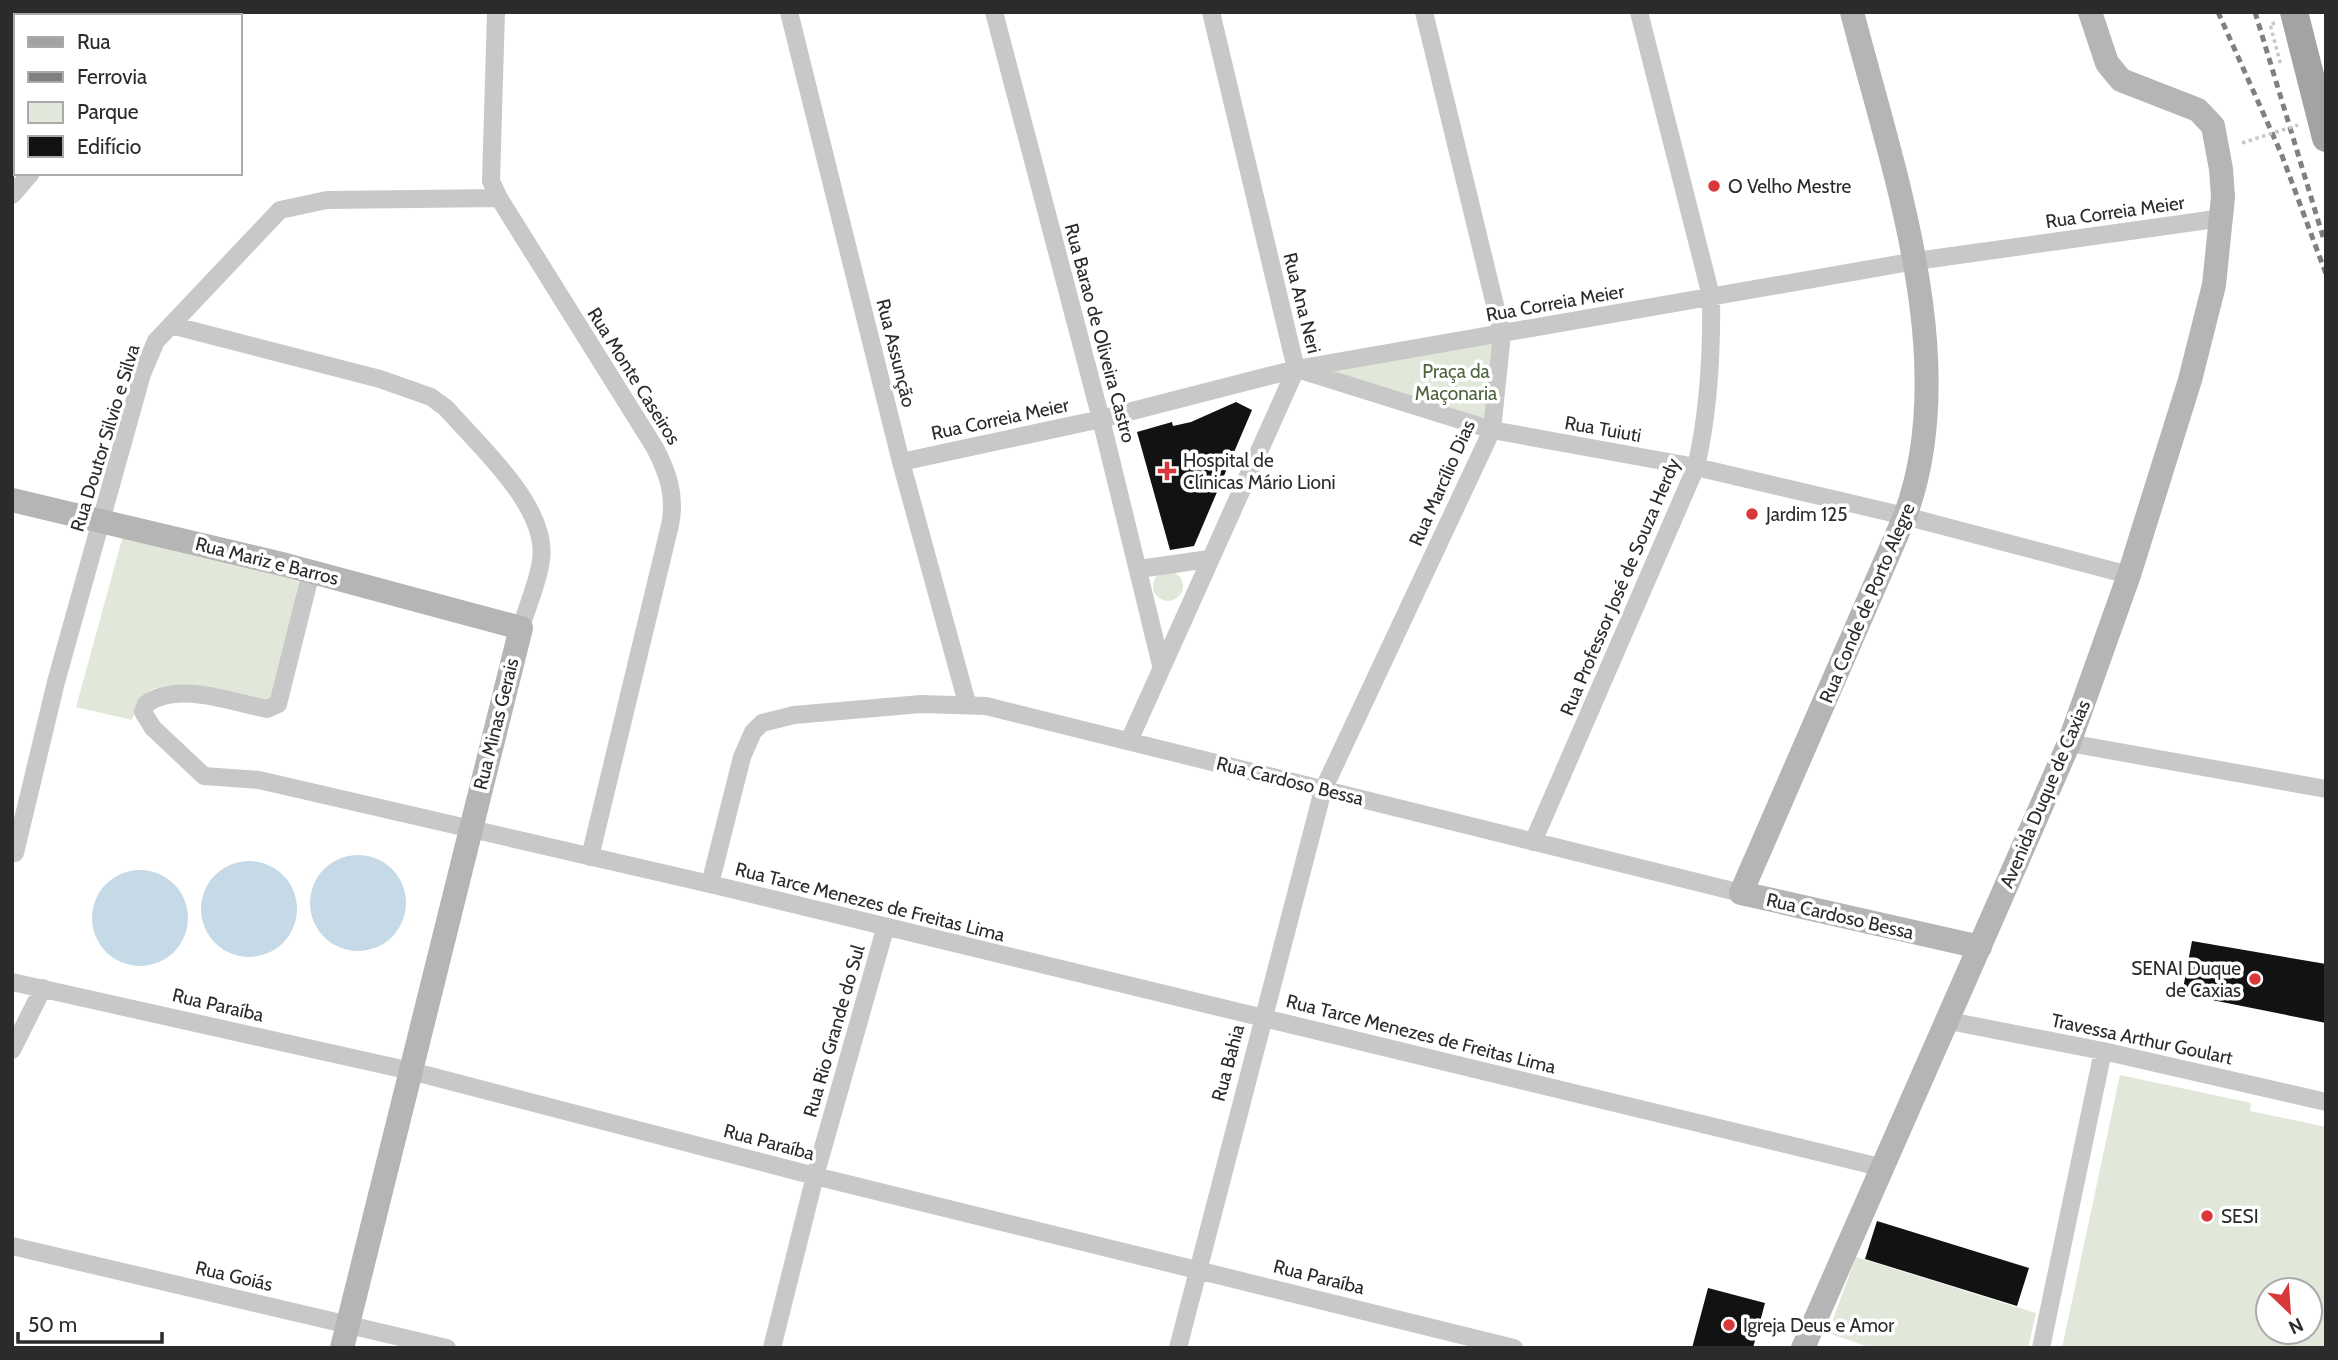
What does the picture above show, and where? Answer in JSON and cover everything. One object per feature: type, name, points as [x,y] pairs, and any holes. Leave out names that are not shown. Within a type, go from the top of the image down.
[{"type":"main road","name":"Rua Conde de Porto Alegre","points":[[1741,893],[1915,489],[1928,376],[1916,261],[1852,12]]},
{"type":"main road","name":"Avenida Duque de Caxias","points":[[1803,1348],[2069,743],[2129,575],[2190,380],[2214,285],[2223,218],[2221,169],[2210,120],[2199,110],[2121,80],[2106,63],[2090,12]]},
{"type":"main road","points":[[2294,12],[2326,138]]},
{"type":"main road","name":"Rua Mariz e Barros","points":[[12,500],[102,519],[521,628]]},
{"type":"main road","name":"Rua Minas Gerais","points":[[342,1348],[468,831],[521,628]]},
{"type":"main road","name":"Rua Cardoso Bessa","points":[[1741,893],[1980,947]]},
{"type":"street","name":"Rua Monte Caseiros","points":[[496,12],[491,181],[499,198],[655,447],[668,474],[673,507],[590,857]]},
{"type":"street","name":"Rua Assunção","points":[[789,12],[901,462],[967,703]]},
{"type":"street","name":"Rua Barao de Oliveira Castro","points":[[994,12],[1101,419],[1161,664]]},
{"type":"street","name":"Rua Ana Neri","points":[[1129,741],[1161,664],[1296,369],[1211,12]]},
{"type":"street","name":"Rua Marcílio Dias","points":[[1323,790],[1492,430],[1502,334],[1424,12]]},
{"type":"street","name":"Rua Professor José de Souza Herdy","points":[[1533,842],[1696,467],[1704,431],[1709,387],[1711,296],[1639,12]]},
{"type":"street","points":[[12,195],[29,175]]},
{"type":"street","name":"Rua Doutor Silvio e Silva","points":[[15,853],[56,682],[149,355],[156,341],[279,210],[327,200],[499,198]]},
{"type":"street","name":"Rua Correia Meier","points":[[901,462],[1101,419],[1296,369],[1916,261],[2223,218]]},
{"type":"street","name":"Rua Minas Gerais","points":[[172,325],[380,379],[431,397],[446,408],[529,507],[537,527],[541,560],[521,628]]},
{"type":"street","name":"Rua Tuiuti","points":[[1296,369],[1492,430],[1696,467],[1905,516],[2129,575]]},
{"type":"street","points":[[1139,569],[1209,559]]},
{"type":"street","name":"Rua Tarce Menezes de Freitas Lima","points":[[311,572],[278,704],[267,709],[170,694],[146,704],[143,712],[147,720],[204,776],[259,780],[468,831],[710,884],[885,929],[1262,1017],[1884,1168]]},
{"type":"street","name":"Rua Cardoso Bessa","points":[[710,884],[741,757],[753,732],[762,723],[794,715],[967,703],[1741,893]]},
{"type":"street","points":[[2069,743],[2326,789]]},
{"type":"street","name":"Rua Bahia","points":[[1178,1348],[1196,1269],[1323,790]]},
{"type":"street","name":"Rua Rio Grande do Sul","points":[[772,1348],[815,1176],[885,929]]},
{"type":"street","name":"Rua Paraíba","points":[[12,982],[411,1071],[815,1176],[1514,1348]]},
{"type":"street","points":[[12,1050],[43,988]]},
{"type":"street","name":"Travessa Arthur Goulart","points":[[1949,1021],[2104,1051],[2326,1101]]},
{"type":"street","points":[[2040,1348],[2104,1051]]},
{"type":"street","name":"Rua Goiás","points":[[12,1246],[447,1348]]},
{"type":"path","points":[[2242,143],[2298,125]]},
{"type":"green space","name":"Praça da Maçonaria","points":[[1497,339],[1487,426],[1299,376]]},
{"type":"green space","points":[[124,532],[300,576],[273,701],[228,691],[174,685],[148,692],[138,704],[132,720],[76,707]]},
{"type":"green space","points":[[1168,571],[1178,576],[1183,586],[1178,596],[1168,601],[1158,596],[1153,586],[1158,576]]},
{"type":"green space","name":"SESI","points":[[2120,1075],[2251,1103],[2250,1111],[2326,1127],[2326,1348],[2062,1348]]},
{"type":"green space","points":[[1856,1257],[2036,1313],[2028,1348],[1872,1348],[1828,1333]]},
{"type":"water","points":[[358,855],[376,859],[392,869],[402,885],[406,903],[402,921],[392,937],[376,947],[358,951],[340,947],[324,937],[314,921],[310,903],[314,885],[324,869],[340,859]]},
{"type":"water","points":[[249,861],[267,865],[283,875],[293,891],[297,909],[293,927],[283,943],[267,953],[249,957],[231,953],[215,943],[205,927],[201,909],[205,891],[215,875],[231,865]]},
{"type":"water","points":[[140,870],[158,874],[174,884],[184,900],[188,918],[184,936],[174,952],[158,962],[140,966],[122,962],[106,952],[96,936],[92,918],[96,900],[106,884],[122,874]]},
{"type":"building","name":"Hospital de Clínicas Mário Lioni","points":[[1236,402],[1252,410],[1194,546],[1170,550],[1137,432],[1172,422],[1173,426],[1191,422]]},
{"type":"building","name":"SENAI Duque de Caxias","points":[[2192,941],[2326,964],[2326,1023],[2182,994]]},
{"type":"building","points":[[1877,1221],[2029,1268],[2017,1306],[1865,1259]]},
{"type":"building","name":"Igreja Deus e Amor","points":[[1708,1288],[1765,1303],[1753,1348],[1692,1348]]},
{"type":"railway","points":[[2218,12],[2281,153],[2326,274]]},
{"type":"railway","points":[[2255,12],[2324,240]]},
{"type":"place","name":"O Velho Mestre","points":[[1714,186]]},
{"type":"place","name":"Hospital de Clínicas Mário Lioni","points":[[1167,471]]},
{"type":"place","name":"Jardim 125","points":[[1752,514]]},
{"type":"place","name":"SENAI Duque de Caxias","points":[[2255,979]]},
{"type":"place","name":"SESI","points":[[2207,1216]]},
{"type":"place","name":"Igreja Deus e Amor","points":[[1729,1325]]}]
